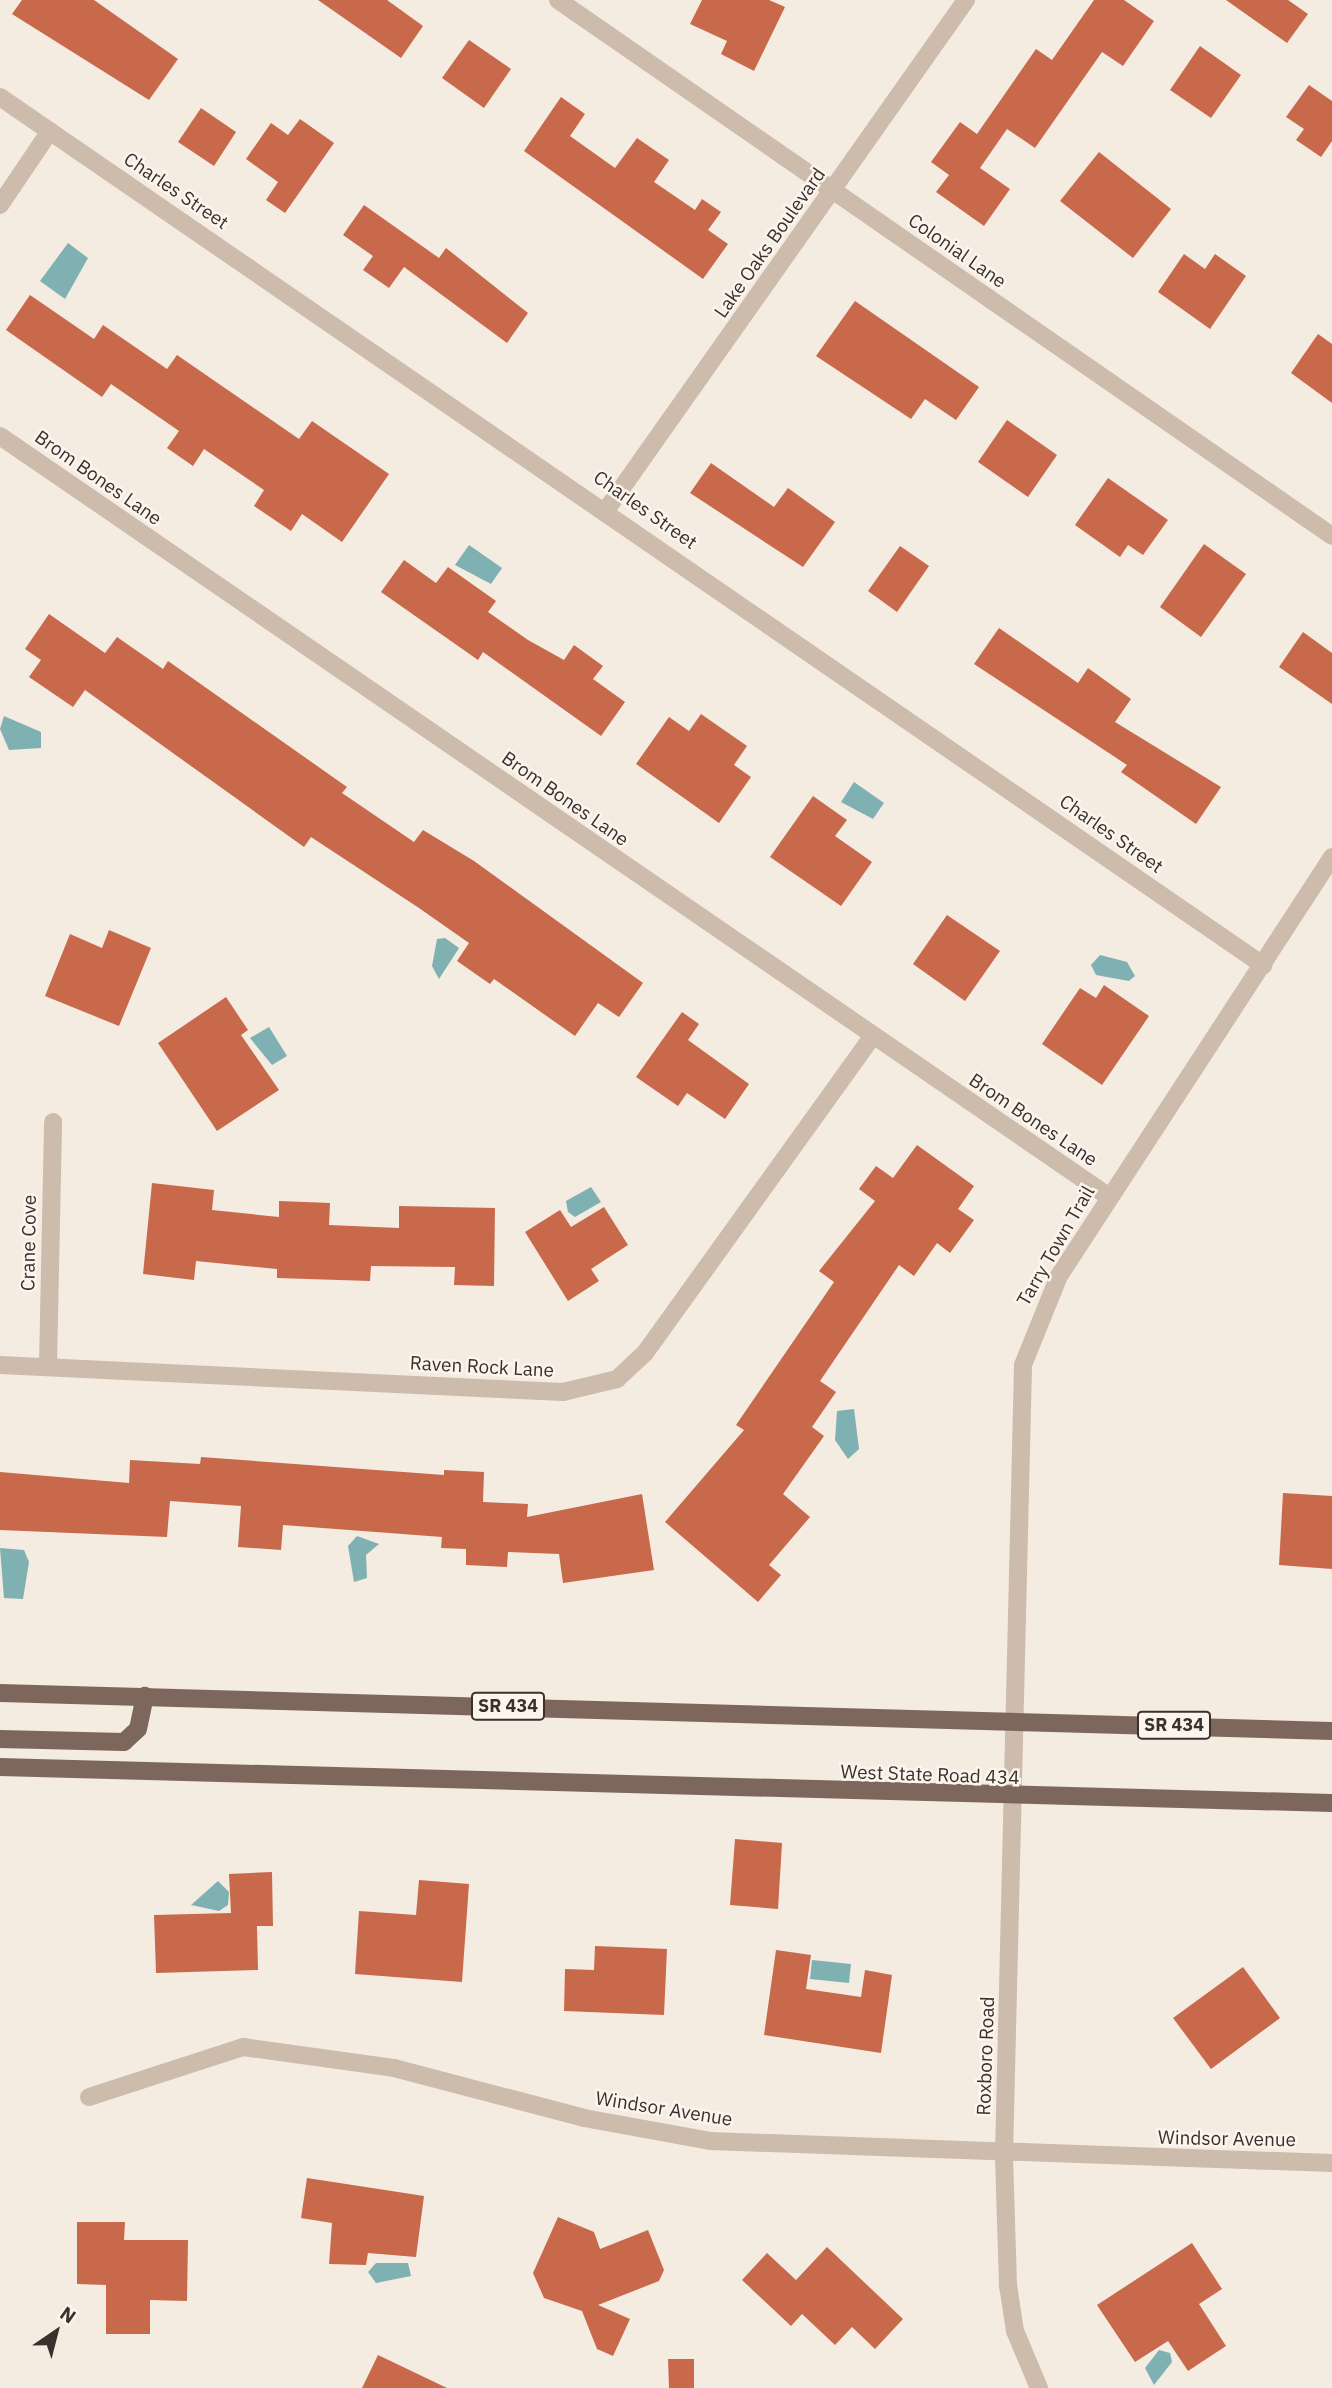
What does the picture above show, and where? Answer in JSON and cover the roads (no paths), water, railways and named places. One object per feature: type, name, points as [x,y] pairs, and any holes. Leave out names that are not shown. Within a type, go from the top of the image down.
[{"type":"main road","name":"SR 434","points":[[0,1693],[1332,1731]]},
{"type":"main road","points":[[0,1739],[124,1742],[138,1729],[145,1696]]},
{"type":"main road","name":"West State Road 434","points":[[0,1767],[1016,1799],[1332,1803]]},
{"type":"street","name":"Colonial Lane","points":[[558,0],[1332,536]]},
{"type":"street","name":"Lake Oaks Boulevard","points":[[607,509],[966,0]]},
{"type":"street","name":"Charles Street","points":[[0,97],[607,509],[1263,965]]},
{"type":"street","points":[[0,205],[50,131]]},
{"type":"street","name":"Brom Bones Lane","points":[[0,436],[1108,1196]]},
{"type":"street","name":"Tarry Town Trail","points":[[1015,1720],[1023,1365],[1037,1318],[1108,1196],[1332,857]]},
{"type":"street","name":"Raven Rock Lane","points":[[0,1365],[48,1365],[563,1392],[617,1379],[645,1353],[873,1036]]},
{"type":"street","name":"Crane Cove","points":[[48,1365],[52,1122]]},
{"type":"street","name":"Roxboro Road","points":[[1015,1720],[1016,1799],[1004,2155],[1008,2285],[1015,2331],[1039,2388]]},
{"type":"street","name":"Windsor Avenue","points":[[89,2097],[243,2047],[394,2068],[584,2118],[710,2141],[1004,2155],[1332,2163]]},
{"type":"water","points":[[68,243],[88,258],[65,299],[40,281]]},
{"type":"water","points":[[469,545],[502,568],[491,584],[455,565]]},
{"type":"water","points":[[4,716],[41,732],[41,748],[9,750],[0,729]]},
{"type":"water","points":[[854,782],[884,803],[873,819],[841,802]]},
{"type":"water","points":[[445,938],[459,948],[439,979],[432,966],[437,939]]},
{"type":"water","points":[[1100,955],[1127,962],[1135,976],[1129,981],[1096,975],[1091,965]]},
{"type":"water","points":[[269,1027],[287,1056],[272,1065],[250,1038]]},
{"type":"water","points":[[591,1187],[601,1202],[575,1217],[568,1212],[566,1201]]},
{"type":"water","points":[[854,1409],[859,1449],[848,1459],[835,1440],[837,1411]]},
{"type":"water","points":[[357,1536],[379,1544],[366,1555],[367,1578],[354,1582],[348,1546]]},
{"type":"water","points":[[0,1548],[24,1550],[29,1562],[23,1599],[4,1598]]},
{"type":"water","points":[[218,1881],[229,1892],[228,1905],[219,1911],[191,1905]]},
{"type":"water","points":[[812,1960],[851,1964],[849,1983],[810,1979]]},
{"type":"water","points":[[376,2263],[408,2263],[411,2276],[376,2283],[368,2272]]},
{"type":"water","points":[[1159,2350],[1170,2353],[1172,2362],[1154,2385],[1145,2368]]}]
